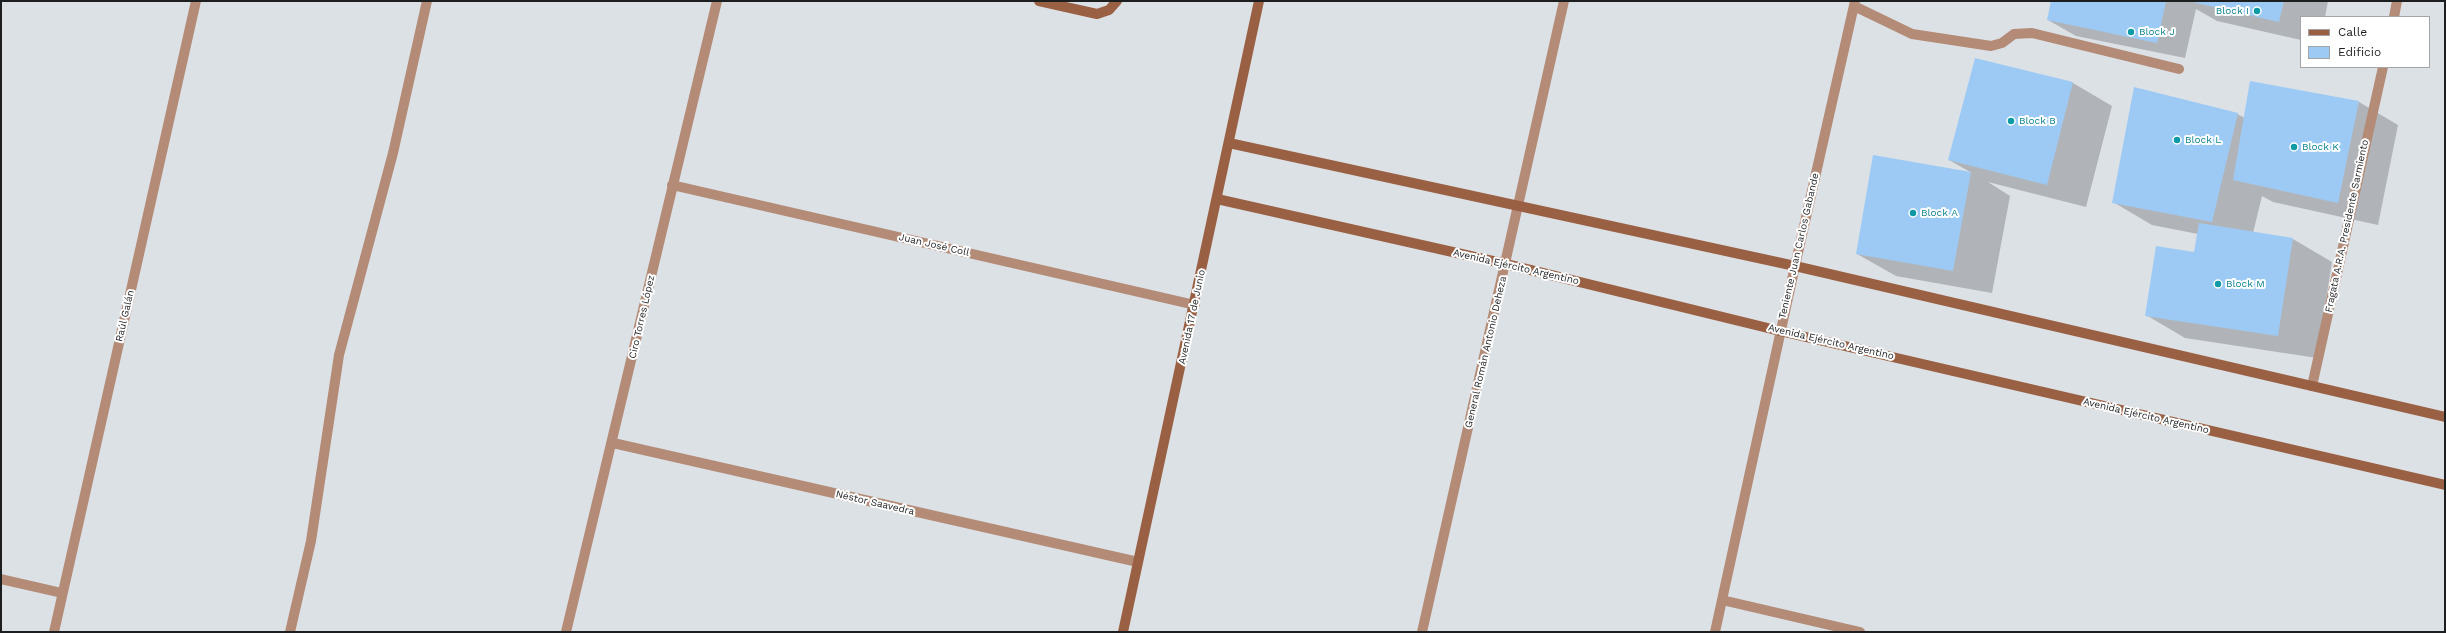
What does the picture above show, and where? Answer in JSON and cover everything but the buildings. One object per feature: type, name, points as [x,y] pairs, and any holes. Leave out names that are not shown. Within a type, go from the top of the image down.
[{"type":"street","name":"Raúl Galán","points":[[54,632],[196,1]]},
{"type":"street","points":[[290,632],[311,541],[339,355],[392,152],[428,1]]},
{"type":"street","name":"Ciro Torres López","points":[[566,632],[613,443],[672,185],[717,1]]},
{"type":"street","points":[[1039,1],[1097,14],[1109,10],[1118,1]]},
{"type":"street","name":"Avenida 17 de Junio","points":[[1123,632],[1195,305],[1259,1]]},
{"type":"street","name":"General Román Antonio Deheza","points":[[1422,632],[1519,208],[1564,1]]},
{"type":"street","points":[[2394,16],[2397,1]]},
{"type":"street","points":[[1854,4],[1912,34],[1991,46],[2002,43],[2014,34],[2032,33],[2179,69]]},
{"type":"street","name":"Teniente Juan Carlos Gabande","points":[[1715,632],[1794,266],[1854,4]]},
{"type":"street","name":"Fragata A.R.A. Presidente Sarmiento","points":[[2312,386],[2383,68]]},
{"type":"street","points":[[1229,143],[1519,208],[1794,266],[2445,417]]},
{"type":"street","name":"Juan José Coll","points":[[672,185],[1195,305]]},
{"type":"street","name":"Avenida Ejército Argentino","points":[[1217,199],[1506,264],[1780,331],[2445,485]]},
{"type":"street","name":"Néstor Saavedra","points":[[613,443],[1138,562]]},
{"type":"street","points":[[1,579],[62,593]]},
{"type":"street","points":[[1722,600],[1860,632]]},
{"type":"place","name":"Block I","points":[[2257,11]]},
{"type":"place","name":"Block J","points":[[2131,32]]},
{"type":"place","name":"Block B","points":[[2011,121]]},
{"type":"place","name":"Block L","points":[[2177,140]]},
{"type":"place","name":"Block K","points":[[2294,147]]},
{"type":"place","name":"Block A","points":[[1913,213]]},
{"type":"place","name":"Block M","points":[[2218,284]]}]
